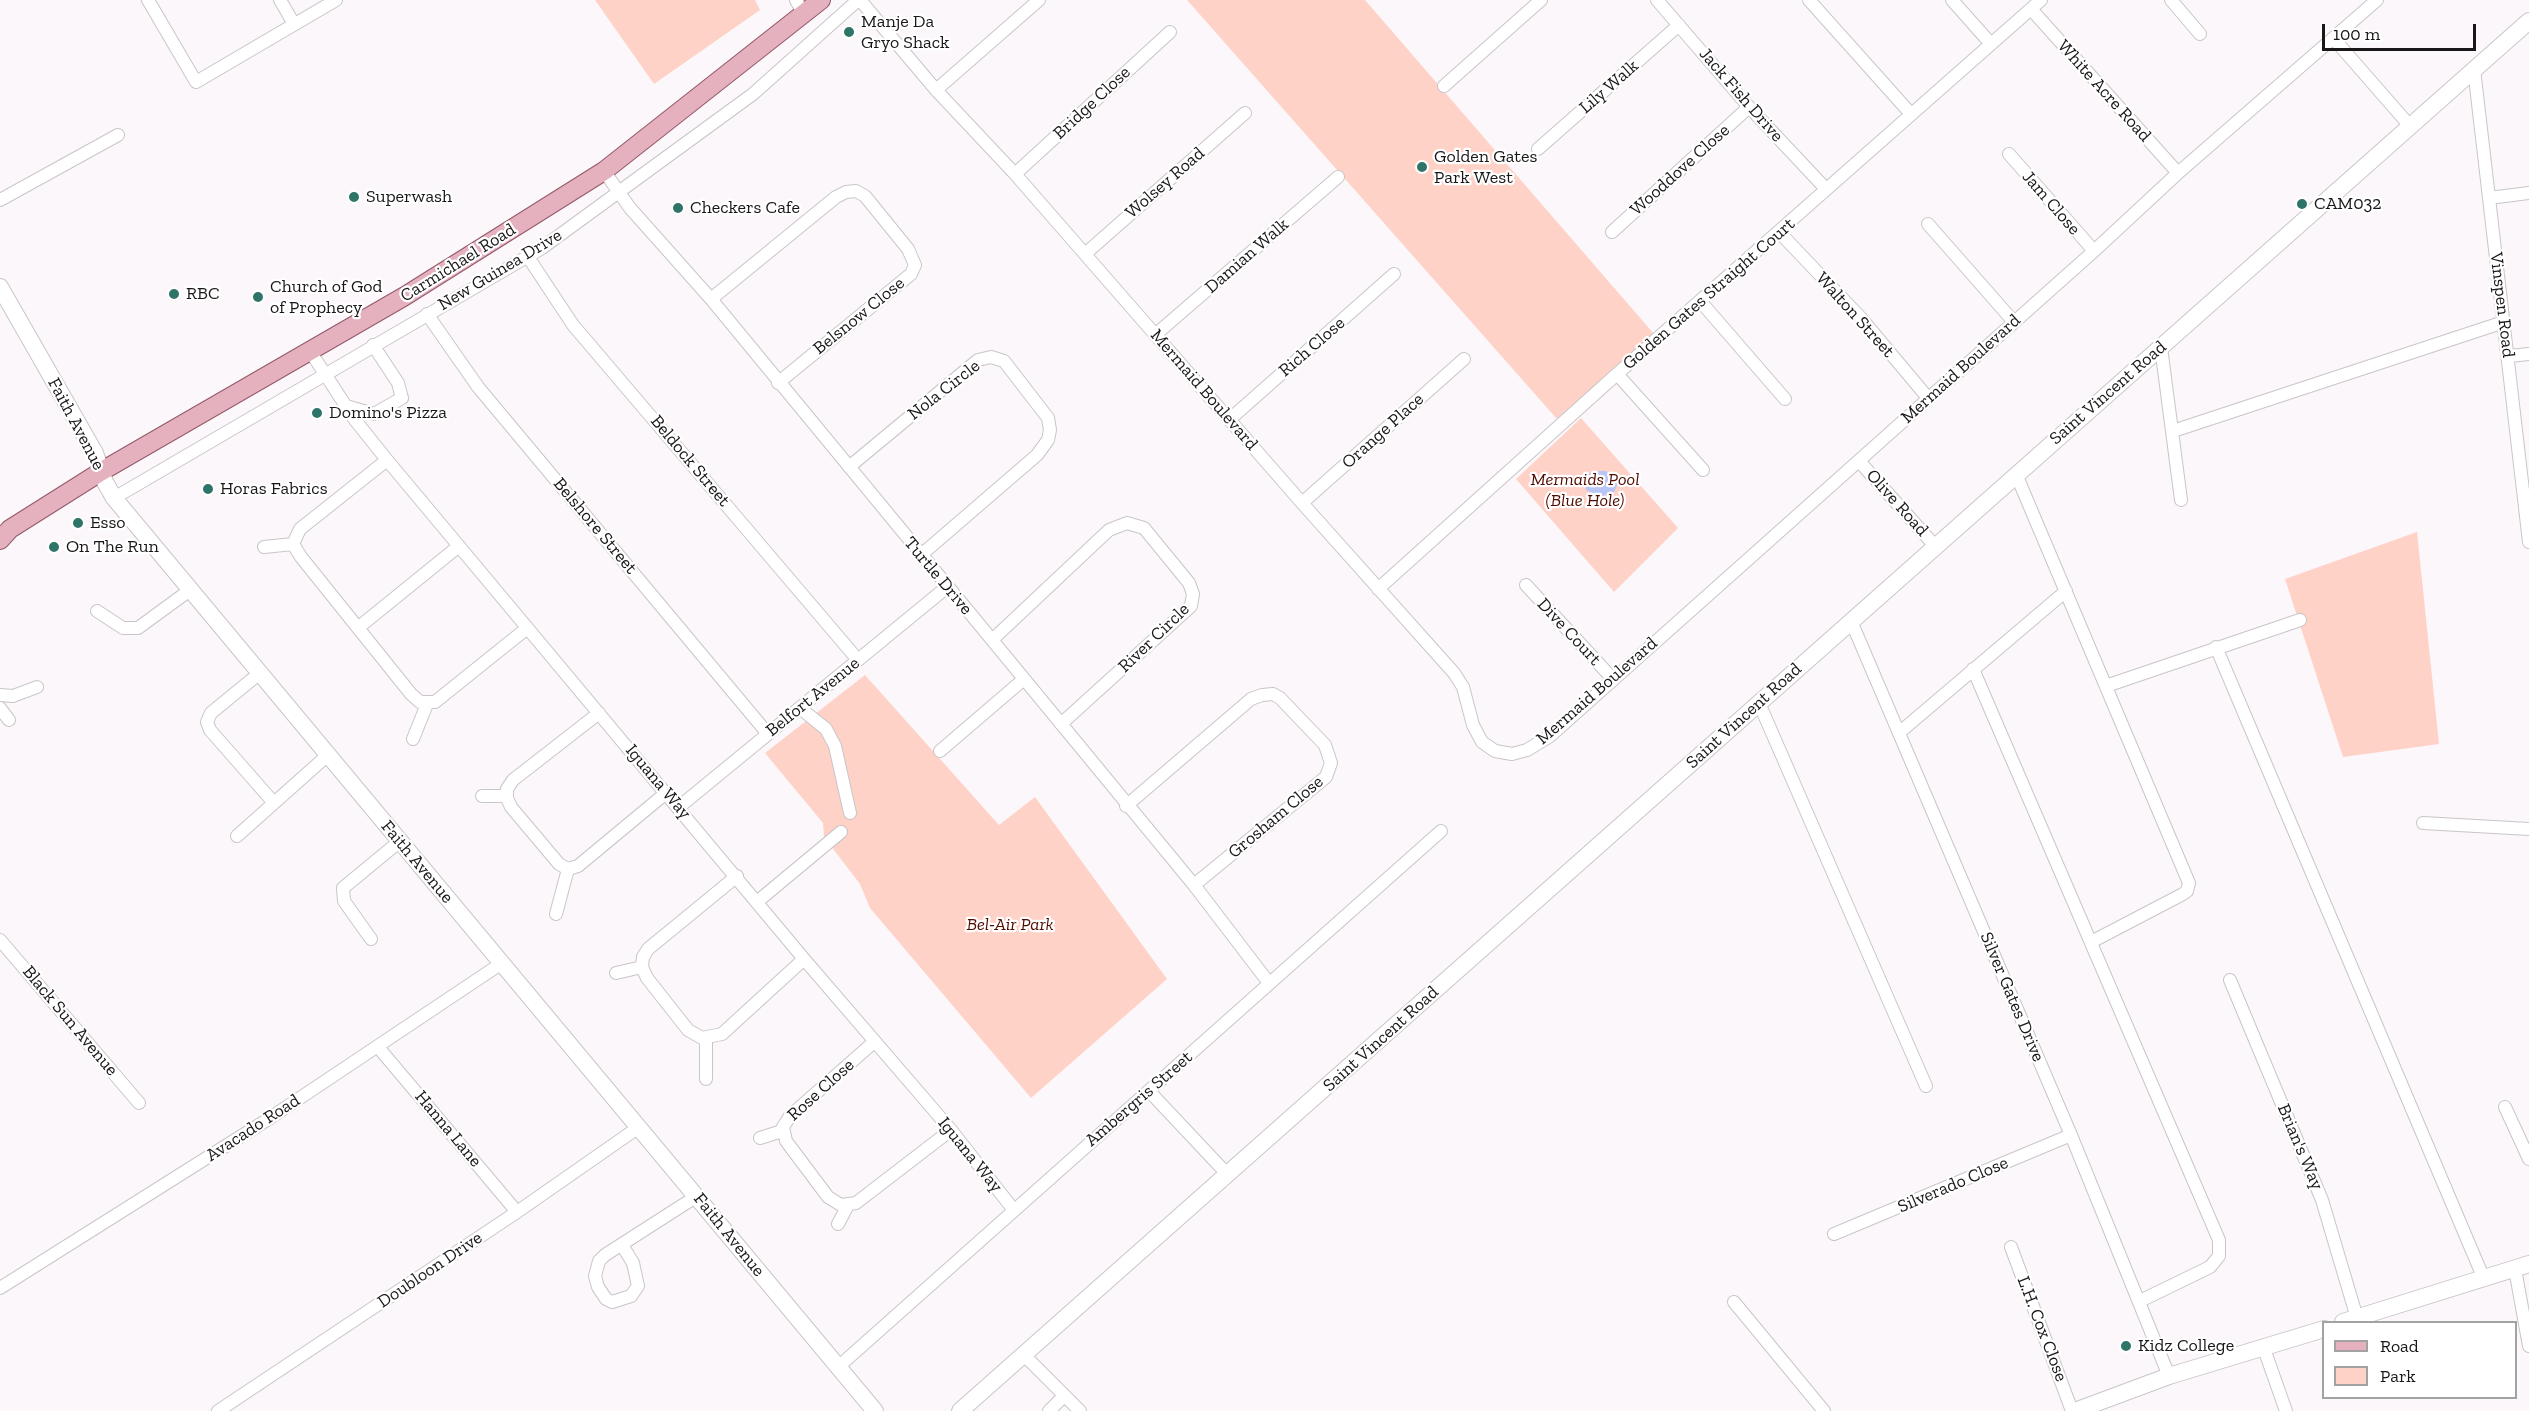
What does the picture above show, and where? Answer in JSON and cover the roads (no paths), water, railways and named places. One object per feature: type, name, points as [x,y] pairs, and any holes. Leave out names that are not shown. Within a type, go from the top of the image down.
[{"type":"main road","name":"Carmichael Road","points":[[3,533],[102,471],[405,296],[604,171],[800,7],[821,0]]},
{"type":"street","points":[[148,0],[196,82],[336,0]]},
{"type":"street","points":[[280,0],[294,24]]},
{"type":"street","name":"Mermaid Boulevard","points":[[859,0],[936,90],[1015,174],[1302,503],[1454,673],[1466,694],[1475,732],[1482,742],[1495,751],[1520,752],[1543,741],[2094,251],[2178,173],[2377,0]]},
{"type":"street","name":"New Guinea Drive","points":[[114,498],[373,345],[528,257],[753,94],[859,0]]},
{"type":"street","points":[[936,90],[1040,0]]},
{"type":"street","points":[[1444,86],[1540,0]]},
{"type":"street","name":"Jack Fish Drive","points":[[1657,0],[1749,107],[1826,189]]},
{"type":"street","points":[[1809,0],[1911,114]]},
{"type":"street","points":[[1952,0],[1991,45]]},
{"type":"street","name":"Golden Gates Straight Court","points":[[1378,589],[1617,374],[1780,233],[1826,189],[2041,0]]},
{"type":"street","points":[[2171,0],[2200,34]]},
{"type":"street","name":"White Acre Road","points":[[2031,9],[2178,173]]},
{"type":"street","name":"Saint Vincent Road","points":[[960,1411],[2529,21]]},
{"type":"street","name":"Lily Walk","points":[[1538,149],[1679,26]]},
{"type":"street","name":"Bridge Close","points":[[1015,174],[1170,32]]},
{"type":"street","points":[[2334,39],[2410,126]]},
{"type":"street","name":"Vinspen Road","points":[[2474,69],[2529,542]]},
{"type":"street","name":"Wooddove Close","points":[[1612,232],[1749,107]]},
{"type":"street","name":"Wolsey Road","points":[[1085,254],[1245,113]]},
{"type":"street","points":[[0,200],[118,135]]},
{"type":"street","name":"Jam Close","points":[[2008,154],[2094,251]]},
{"type":"street","name":"Turtle Drive","points":[[604,171],[618,193],[711,299],[1126,806],[1194,885],[1269,983]]},
{"type":"street","name":"Damian Walk","points":[[1155,335],[1338,177]]},
{"type":"street","name":"Belsnow Close","points":[[711,299],[836,196],[846,192],[856,191],[865,196],[908,249],[915,265],[911,274],[778,382]]},
{"type":"street","points":[[2488,198],[2529,193]]},
{"type":"street","points":[[1928,224],[2014,322]]},
{"type":"street","name":"Walton Street","points":[[1780,233],[1861,318],[1928,398]]},
{"type":"street","name":"Beldock Street","points":[[528,257],[573,325],[858,660]]},
{"type":"street","name":"Rich Close","points":[[1229,420],[1394,274]]},
{"type":"street","name":"Faith Avenue","points":[[0,287],[95,453],[114,498],[329,753],[875,1411]]},
{"type":"street","points":[[1701,302],[1785,399]]},
{"type":"street","name":"Belshore Street","points":[[427,314],[478,387],[768,734]]},
{"type":"street","points":[[2173,431],[2504,322]]},
{"type":"street","points":[[345,406],[374,414],[402,398],[398,383],[373,345]]},
{"type":"street","points":[[2161,347],[2181,500]]},
{"type":"street","name":"Iguana Way","points":[[310,351],[345,406],[387,460],[526,629],[951,1130],[1013,1209]]},
{"type":"street","points":[[2509,356],[2529,354]]},
{"type":"street","name":"Nola Circle","points":[[849,467],[978,360],[994,357],[1004,361],[1048,418],[1050,430],[1048,440],[1037,455],[921,555]]},
{"type":"street","name":"Orange Place","points":[[1302,503],[1464,358]]},
{"type":"street","points":[[1617,374],[1703,470]]},
{"type":"street","points":[[293,544],[300,529],[387,460]]},
{"type":"street","name":"Olive Road","points":[[1859,461],[1935,546]]},
{"type":"street","points":[[2016,474],[2186,872],[2189,886],[2183,894],[2093,941]]},
{"type":"street","name":"River Circle","points":[[992,640],[1114,527],[1127,523],[1137,524],[1158,545],[1189,583],[1193,594],[1191,606],[1061,724]]},
{"type":"street","points":[[264,548],[293,544]]},
{"type":"street","points":[[293,544],[301,558],[411,694],[427,704],[435,702],[526,629]]},
{"type":"street","points":[[359,627],[459,546]]},
{"type":"street","name":"Dive Court","points":[[1526,585],[1612,678]]},
{"type":"street","name":"Belfort Avenue","points":[[679,807],[947,587]]},
{"type":"street","points":[[97,611],[123,628],[138,628],[190,590]]},
{"type":"street","points":[[1900,732],[2066,591]]},
{"type":"street","points":[[2106,686],[2300,620]]},
{"type":"street","name":"Silver Gates Drive","points":[[1851,621],[2071,1136],[2169,1376]]},
{"type":"street","points":[[2216,647],[2484,1279]]},
{"type":"street","points":[[1973,669],[2093,941],[2212,1221],[2220,1246],[2219,1256],[2210,1268],[2140,1301]]},
{"type":"street","points":[[261,672],[211,714],[207,722],[210,730],[274,803]]},
{"type":"street","points":[[940,751],[1024,679]]},
{"type":"street","points":[[0,695],[13,696],[37,687]]},
{"type":"street","name":"Grosham Close","points":[[1126,806],[1251,699],[1262,695],[1273,694],[1280,698],[1325,745],[1331,764],[1326,777],[1194,885]]},
{"type":"street","points":[[1759,703],[1926,1086]]},
{"type":"street","points":[[413,739],[427,704]]},
{"type":"street","points":[[0,708],[9,720]]},
{"type":"street","points":[[800,708],[826,729],[835,746],[850,813]]},
{"type":"street","points":[[599,713],[513,780],[507,796],[512,807],[559,864],[568,869],[578,866],[666,793]]},
{"type":"street","points":[[237,836],[329,753]]},
{"type":"street","points":[[482,796],[507,796]]},
{"type":"street","points":[[2423,823],[2529,829]]},
{"type":"street","name":"Ambergris Street","points":[[837,1368],[1013,1209],[1442,831]]},
{"type":"street","points":[[758,901],[841,832]]},
{"type":"street","points":[[371,939],[344,901],[343,888],[400,841]]},
{"type":"street","points":[[556,914],[568,869]]},
{"type":"street","points":[[737,876],[648,949],[643,957],[642,967],[647,978],[688,1030],[697,1037],[706,1038],[725,1031],[804,959]]},
{"type":"street","name":"Black Sun Avenue","points":[[0,940],[140,1103]]},
{"type":"street","name":"Avacado Road","points":[[0,1288],[270,1118],[502,963]]},
{"type":"street","points":[[616,973],[642,967]]},
{"type":"street","name":"Brian's Way","points":[[2230,980],[2322,1200],[2350,1320]]},
{"type":"street","points":[[706,1038],[706,1079]]},
{"type":"street","name":"Rose Close","points":[[848,1205],[838,1203],[828,1197],[788,1144],[782,1131],[787,1119],[874,1042]]},
{"type":"street","name":"Hanna Lane","points":[[378,1047],[517,1212]]},
{"type":"street","points":[[1149,1091],[1228,1175]]},
{"type":"street","points":[[2505,1107],[2529,1158]]},
{"type":"street","name":"Doubloon Drive","points":[[218,1411],[517,1212],[639,1126]]},
{"type":"street","points":[[838,1224],[848,1205],[862,1199],[951,1130]]},
{"type":"street","points":[[760,1138],[782,1131]]},
{"type":"street","name":"Silverado Close","points":[[1834,1234],[2071,1136]]},
{"type":"street","points":[[622,1245],[633,1263],[638,1286],[626,1300],[612,1302],[602,1294],[595,1270],[602,1258],[697,1196]]},
{"type":"street","name":"L.H. Cox Close","points":[[2011,1247],[2074,1411]]},
{"type":"street","points":[[2350,1320],[2522,1267],[2529,1346]]},
{"type":"street","points":[[1734,1302],[1824,1411]]},
{"type":"street","points":[[2074,1411],[2169,1376],[2263,1346],[2322,1333]]},
{"type":"street","points":[[2263,1346],[2286,1411]]},
{"type":"street","points":[[1024,1355],[1080,1411]]},
{"type":"street","points":[[1049,1411],[1064,1396]]},
{"type":"water","points":[[1596,471],[1606,471],[1614,478],[1618,483],[1614,492],[1600,497],[1586,490],[1584,476]]},
{"type":"place","name":"Manje Da Gryo Shack","points":[[849,32]]},
{"type":"place","name":"Golden Gates Park West","points":[[1422,167]]},
{"type":"place","name":"Superwash","points":[[354,197]]},
{"type":"place","name":"CAM032","points":[[2302,204]]},
{"type":"place","name":"Checkers Cafe","points":[[678,208]]},
{"type":"place","name":"RBC","points":[[174,294]]},
{"type":"place","name":"Church of God of Prophecy","points":[[258,297]]},
{"type":"place","name":"Domino's Pizza","points":[[317,413]]},
{"type":"place","name":"Horas Fabrics","points":[[208,489]]},
{"type":"place","name":"Esso","points":[[78,523]]},
{"type":"place","name":"On The Run","points":[[54,547]]},
{"type":"place","name":"Kidz College","points":[[2126,1346]]},
{"type":"park label","name":"Mermaids Pool (Blue Hole)","points":[[1585,490]]},
{"type":"park label","name":"Bel-Air Park","points":[[1010,925]]}]
